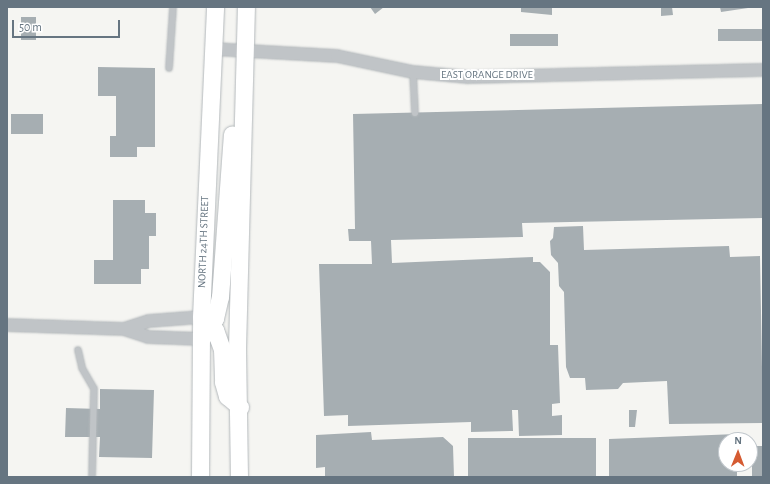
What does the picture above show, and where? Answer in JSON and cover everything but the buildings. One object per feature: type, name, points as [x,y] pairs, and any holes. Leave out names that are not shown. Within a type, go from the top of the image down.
[{"type":"main road","name":"NORTH 24TH STREET","points":[[200,477],[215,7]]},
{"type":"main road","points":[[239,477],[240,407],[238,332],[246,7]]},
{"type":"main road","points":[[240,407],[232,402],[225,389],[222,349],[205,327],[218,308],[222,284],[235,77],[244,49]]},
{"type":"street","name":"EAST ORANGE DRIVE","points":[[213,49],[244,49],[337,56],[414,72],[468,77],[763,70]]},
{"type":"street","points":[[124,329],[162,318],[205,327]]},
{"type":"street","points":[[7,325],[124,329],[148,337],[205,327]]},
{"type":"lane","points":[[169,68],[173,7]]},
{"type":"lane","points":[[414,72],[415,113]]},
{"type":"lane","points":[[78,350],[82,368],[94,389],[92,477]]}]
